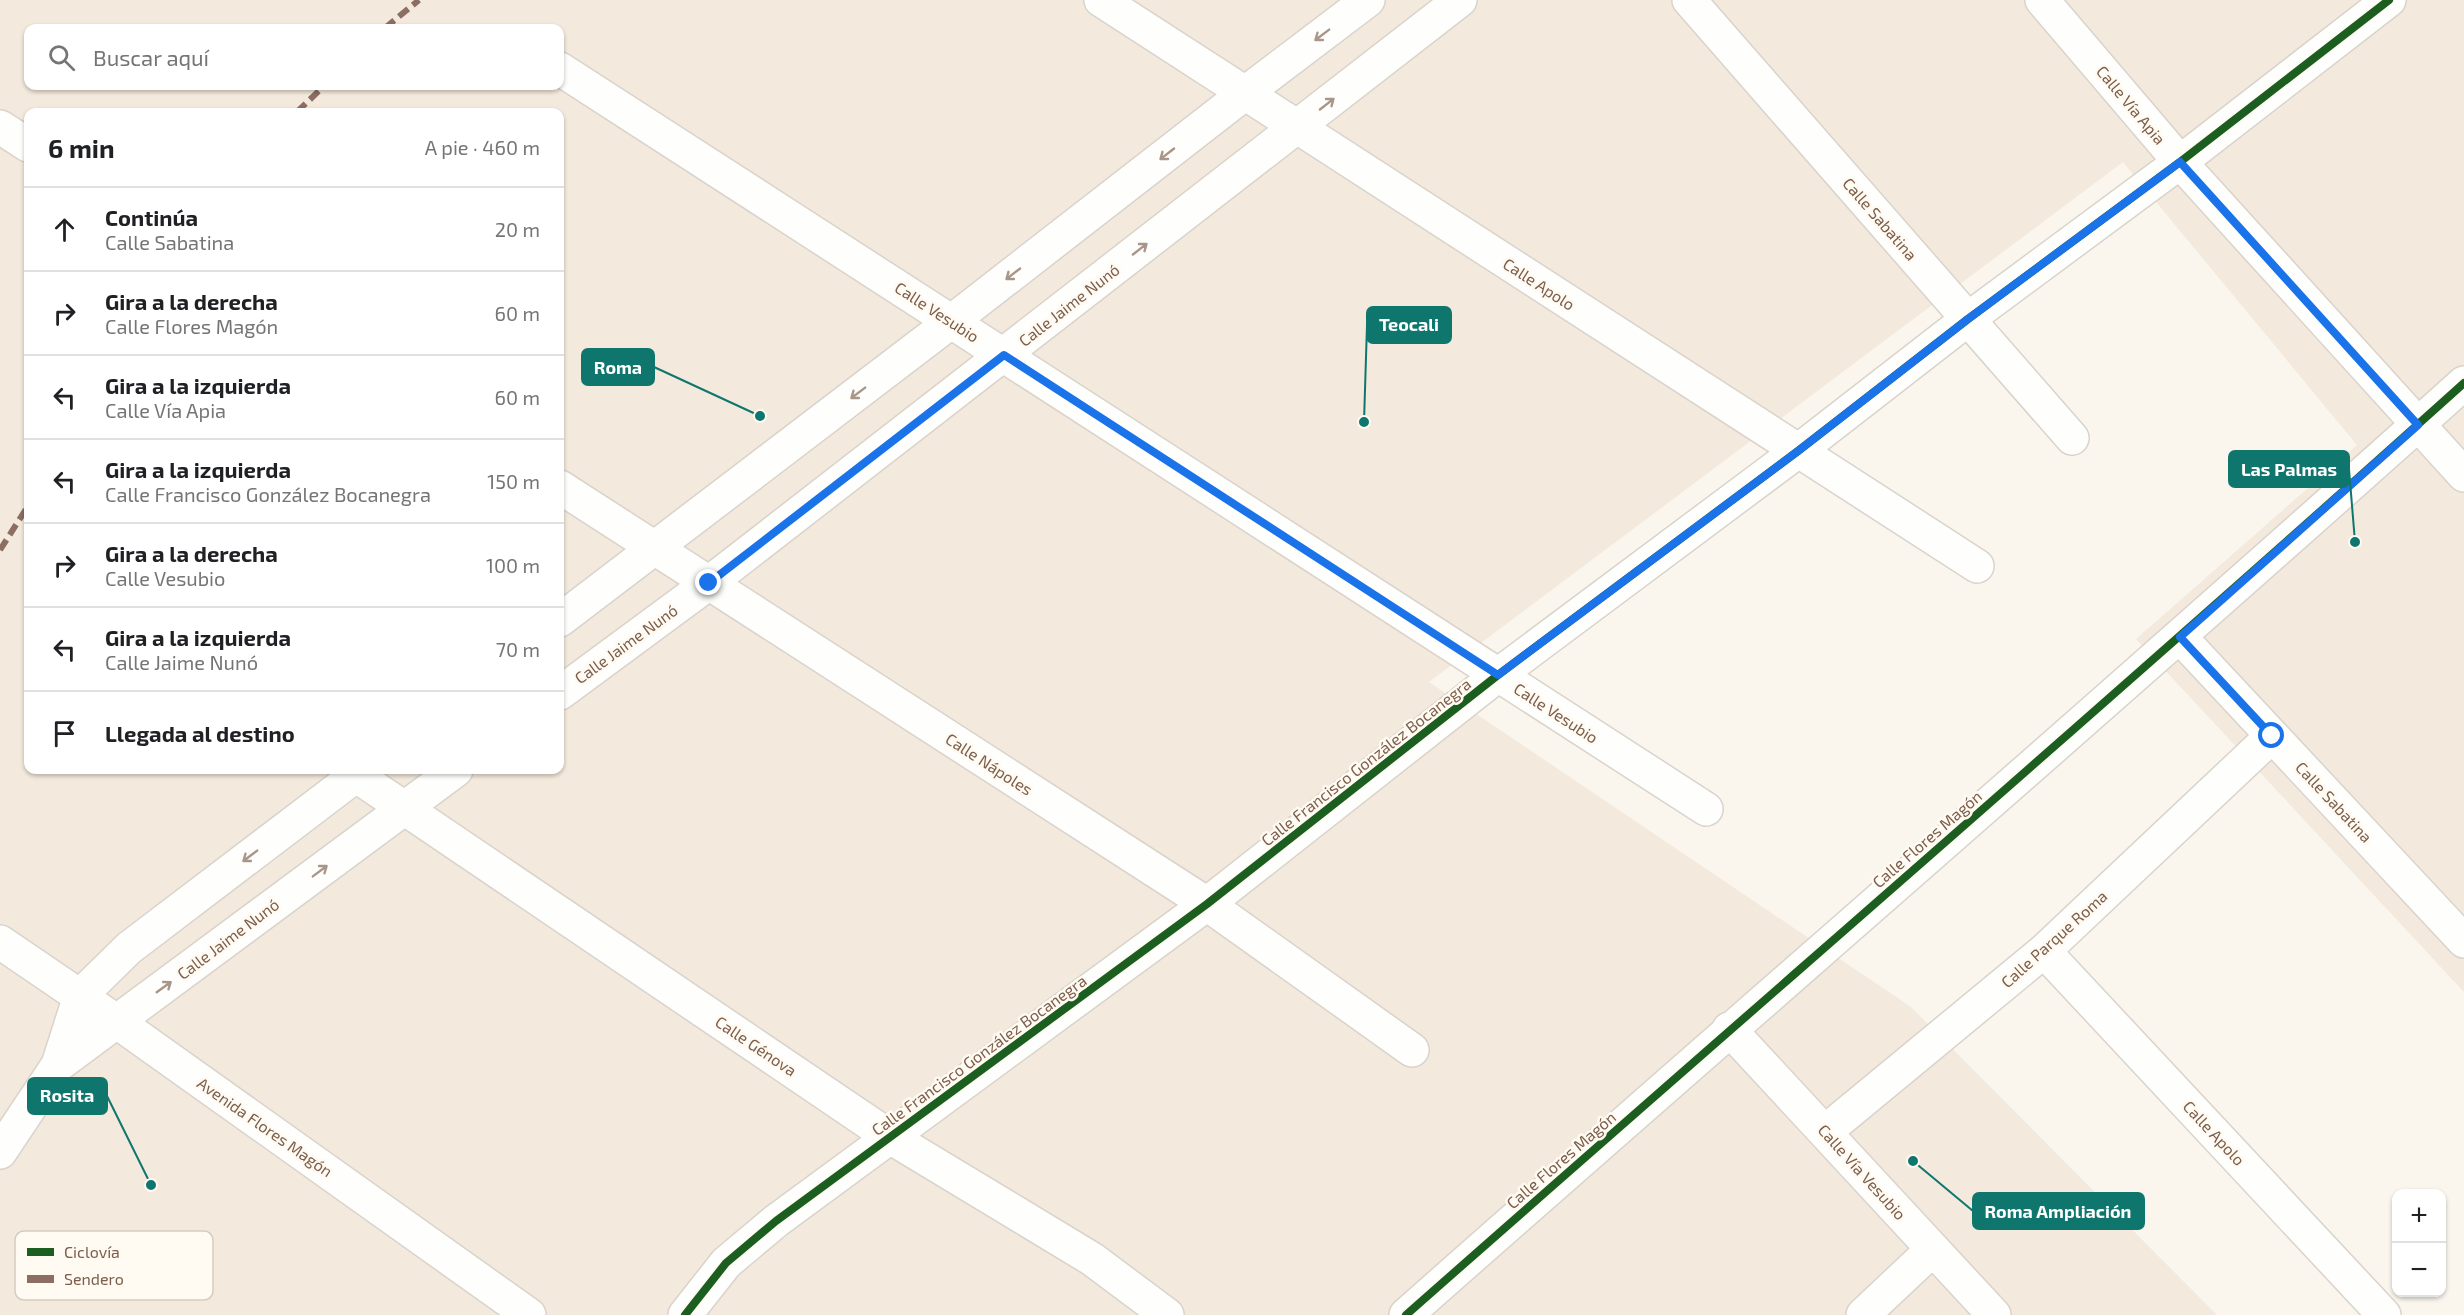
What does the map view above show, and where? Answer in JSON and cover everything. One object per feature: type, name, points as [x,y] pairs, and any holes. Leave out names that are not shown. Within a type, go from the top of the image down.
[{"type":"street","name":"Calle Apolo","points":[[1101,0],[1977,566]]},
{"type":"street","points":[[564,617],[1368,0]]},
{"type":"street","name":"Calle Jaime Nunó","points":[[564,690],[709,583],[1460,0]]},
{"type":"street","name":"Calle Sabatina","points":[[1689,0],[2072,438]]},
{"type":"street","name":"Calle Vía Apia","points":[[2042,0],[2180,162],[2464,475]]},
{"type":"street","name":"Calle Francisco González Bocanegra","points":[[685,1315],[726,1263],[776,1221],[1207,904],[1498,675],[1798,451],[1968,319],[2180,162],[2389,0]]},
{"type":"street","name":"Calle Vesubio","points":[[564,72],[1706,809]]},
{"type":"street","points":[[0,127],[24,142]]},
{"type":"street","name":"Calle Flores Magón","points":[[1406,1315],[1729,1029],[2180,637],[2464,383]]},
{"type":"street","name":"Calle Nápoles","points":[[564,490],[1207,904],[1412,1050]]},
{"type":"street","name":"Calle Sabatina","points":[[2180,637],[2464,941]]},
{"type":"street","name":"Calle Parque Roma","points":[[1826,1131],[2044,951],[2272,736]]},
{"type":"street","name":"Calle Jaime Nunó","points":[[0,1152],[58,1065],[80,996],[129,948],[352,774]]},
{"type":"street","name":"Calle Génova","points":[[360,774],[405,807],[890,1137],[1092,1259],[1167,1315]]},
{"type":"street","name":"Calle Jaime Nunó","points":[[58,1065],[450,774]]},
{"type":"street","name":"Avenida Flores Magón","points":[[0,942],[116,1021],[529,1315]]},
{"type":"street","name":"Calle Apolo","points":[[2044,951],[2384,1315]]},
{"type":"street","name":"Calle Vía Vesubio","points":[[1729,1029],[1826,1131],[1932,1250],[1994,1315]]},
{"type":"street","points":[[1863,1315],[1932,1250]]},
{"type":"shaded area","points":[[0,0],[2464,0],[2464,992],[2136,639],[2357,445],[2123,162],[1429,682],[1911,1007],[2217,1315],[0,1315]]},
{"type":"marked path","points":[[390,24],[419,0]]},
{"type":"marked path","points":[[301,108],[320,90]]},
{"type":"marked path","points":[[0,550],[24,512]]},
{"type":"cycle path","points":[[685,1315],[726,1263],[776,1221],[1207,904],[1498,675],[1798,451],[1968,319],[2180,162],[2389,0]]},
{"type":"cycle path","points":[[1406,1315],[2069,734],[2464,383]]},
{"type":"place","name":"Roma","points":[[760,416]]},
{"type":"place","name":"Teocali","points":[[1364,422]]},
{"type":"place","name":"Las Palmas","points":[[2355,542]]},
{"type":"place","name":"Roma Ampliación","points":[[1913,1161]]},
{"type":"place","name":"Rosita","points":[[151,1185]]},
{"type":"route","points":[[709,583],[1004,355],[1498,675],[1798,451],[1968,319],[2180,162],[2418,425],[2180,637],[2272,736]]}]
